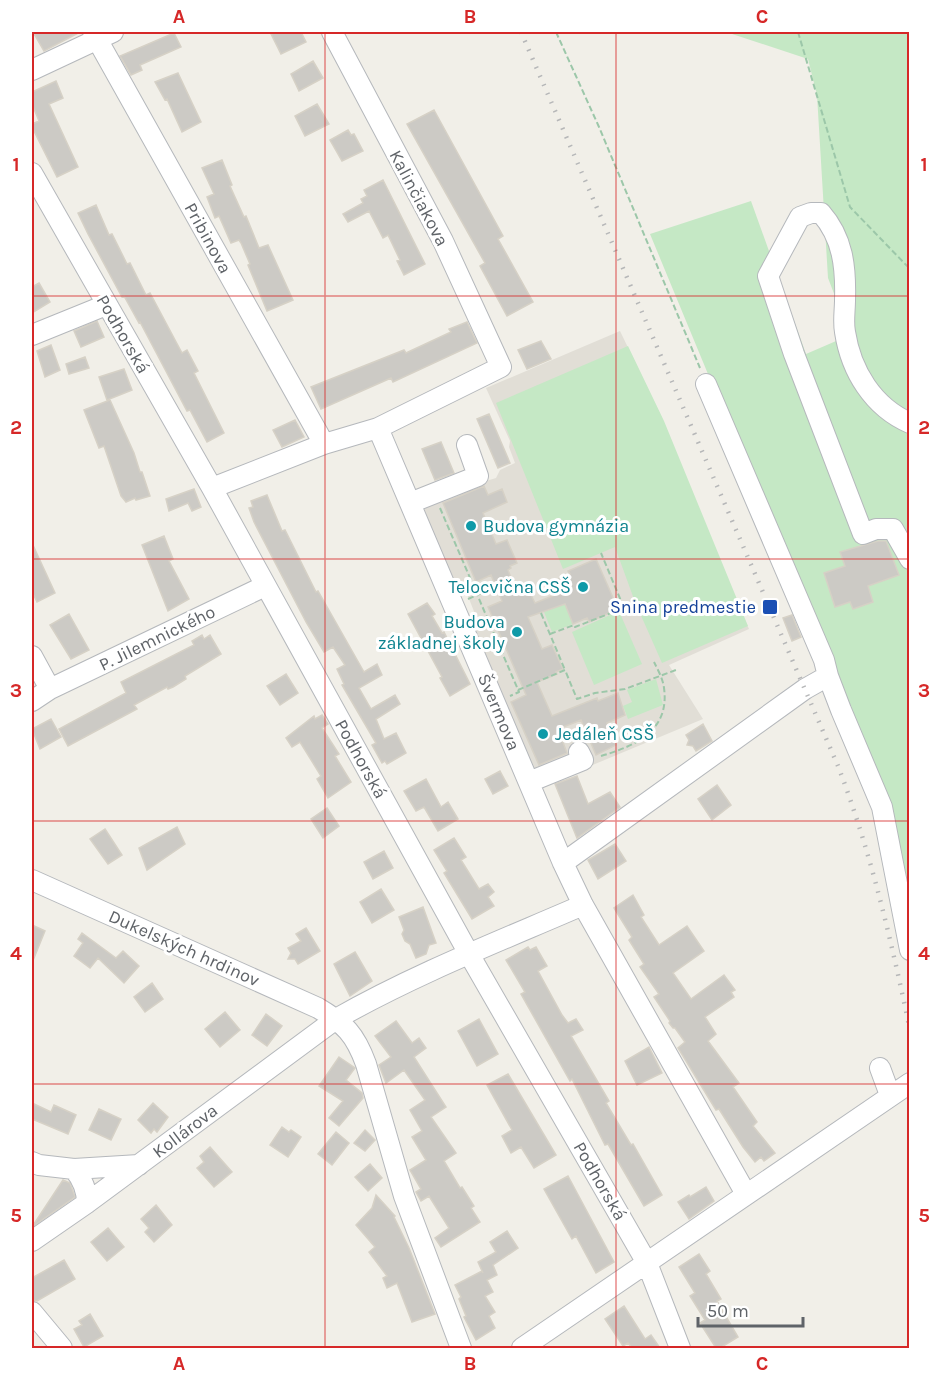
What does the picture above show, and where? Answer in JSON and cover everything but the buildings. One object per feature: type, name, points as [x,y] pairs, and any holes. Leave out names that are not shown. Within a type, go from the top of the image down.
[{"type":"street","name":"Kalinčiakova","points":[[332,32],[443,241],[501,367],[378,428]]},
{"type":"street","points":[[32,70],[101,34]]},
{"type":"street","name":"Pribinova","points":[[101,34],[324,444]]},
{"type":"street","name":"Podhorská","points":[[32,173],[212,488],[469,954],[647,1263],[680,1348]]},
{"type":"street","points":[[909,423],[898,418],[871,396],[854,364],[845,332],[844,262],[833,226],[821,213],[800,217],[768,276],[794,354],[863,534],[876,529],[893,529],[909,559]]},
{"type":"street","points":[[32,335],[106,305]]},
{"type":"street","points":[[706,384],[824,660],[828,676],[882,807],[909,950]]},
{"type":"street","points":[[212,488],[324,444],[378,428]]},
{"type":"street","name":"Švermova","points":[[378,428],[583,905],[746,1194]]},
{"type":"street","points":[[410,503],[478,476],[467,445]]},
{"type":"street","name":"P. Jilemnického","points":[[32,701],[50,689],[265,586]]},
{"type":"street","points":[[32,656],[50,689]]},
{"type":"street","points":[[563,863],[806,689],[828,676]]},
{"type":"street","points":[[529,782],[583,760],[579,752]]},
{"type":"street","name":"Dukelských hrdinov","points":[[32,880],[318,1008],[336,1019]]},
{"type":"street","name":"Kollárova","points":[[32,1241],[336,1019],[356,1007],[469,954],[583,905]]},
{"type":"street","points":[[336,1019],[349,1030],[362,1054],[404,1196],[461,1348]]},
{"type":"street","points":[[880,1068],[890,1095]]},
{"type":"street","points":[[522,1348],[909,1083]]},
{"type":"street","points":[[32,1162],[39,1165],[74,1169],[139,1165]]},
{"type":"street","points":[[74,1169],[81,1178],[87,1193],[87,1203]]},
{"type":"street","points":[[32,1312],[63,1348]]},
{"type":"path","points":[[556,32],[599,127],[706,384]]},
{"type":"path","points":[[798,32],[850,207],[909,270]]},
{"type":"path","points":[[438,505],[518,690]]},
{"type":"path","points":[[550,634],[624,608],[601,553]]},
{"type":"path","points":[[477,595],[496,587]]},
{"type":"path","points":[[542,613],[577,699],[594,693],[625,689],[676,670]]},
{"type":"path","points":[[601,756],[636,744],[648,735],[660,718],[664,704],[664,686],[654,662]]},
{"type":"path","points":[[506,697],[565,670]]},
{"type":"shaded area","points":[[620,331],[662,418],[720,564],[749,629],[669,665],[703,719],[547,784],[541,770],[534,769],[471,622],[475,614],[464,586],[455,583],[419,501],[496,478],[500,470],[515,463],[509,447],[510,441],[486,388]]},
{"type":"green space","points":[[726,32],[909,32],[909,924],[891,816],[650,234],[751,201],[806,354],[850,335],[828,278],[817,95],[808,59]]},
{"type":"green space","points":[[628,346],[664,421],[748,626],[662,663],[635,602],[615,547],[563,569],[496,403]]},
{"type":"green space","points":[[565,604],[573,624],[552,632],[544,612]]},
{"type":"green space","points":[[619,611],[642,664],[594,685],[572,632]]},
{"type":"green space","points":[[656,679],[663,705],[628,719],[623,706],[632,702],[627,690]]},
{"type":"railway","points":[[521,32],[838,766],[850,798],[879,896],[910,1030]]},
{"type":"place","name":"Budova gymnázia","points":[[471,526]]},
{"type":"place","name":"Telocvična CSŠ","points":[[583,587]]},
{"type":"place","name":"Snina predmestie","points":[[770,607]]},
{"type":"place","name":"Budova základnej školy","points":[[517,632]]},
{"type":"place","name":"Jedáleň CSŠ","points":[[543,734]]}]
